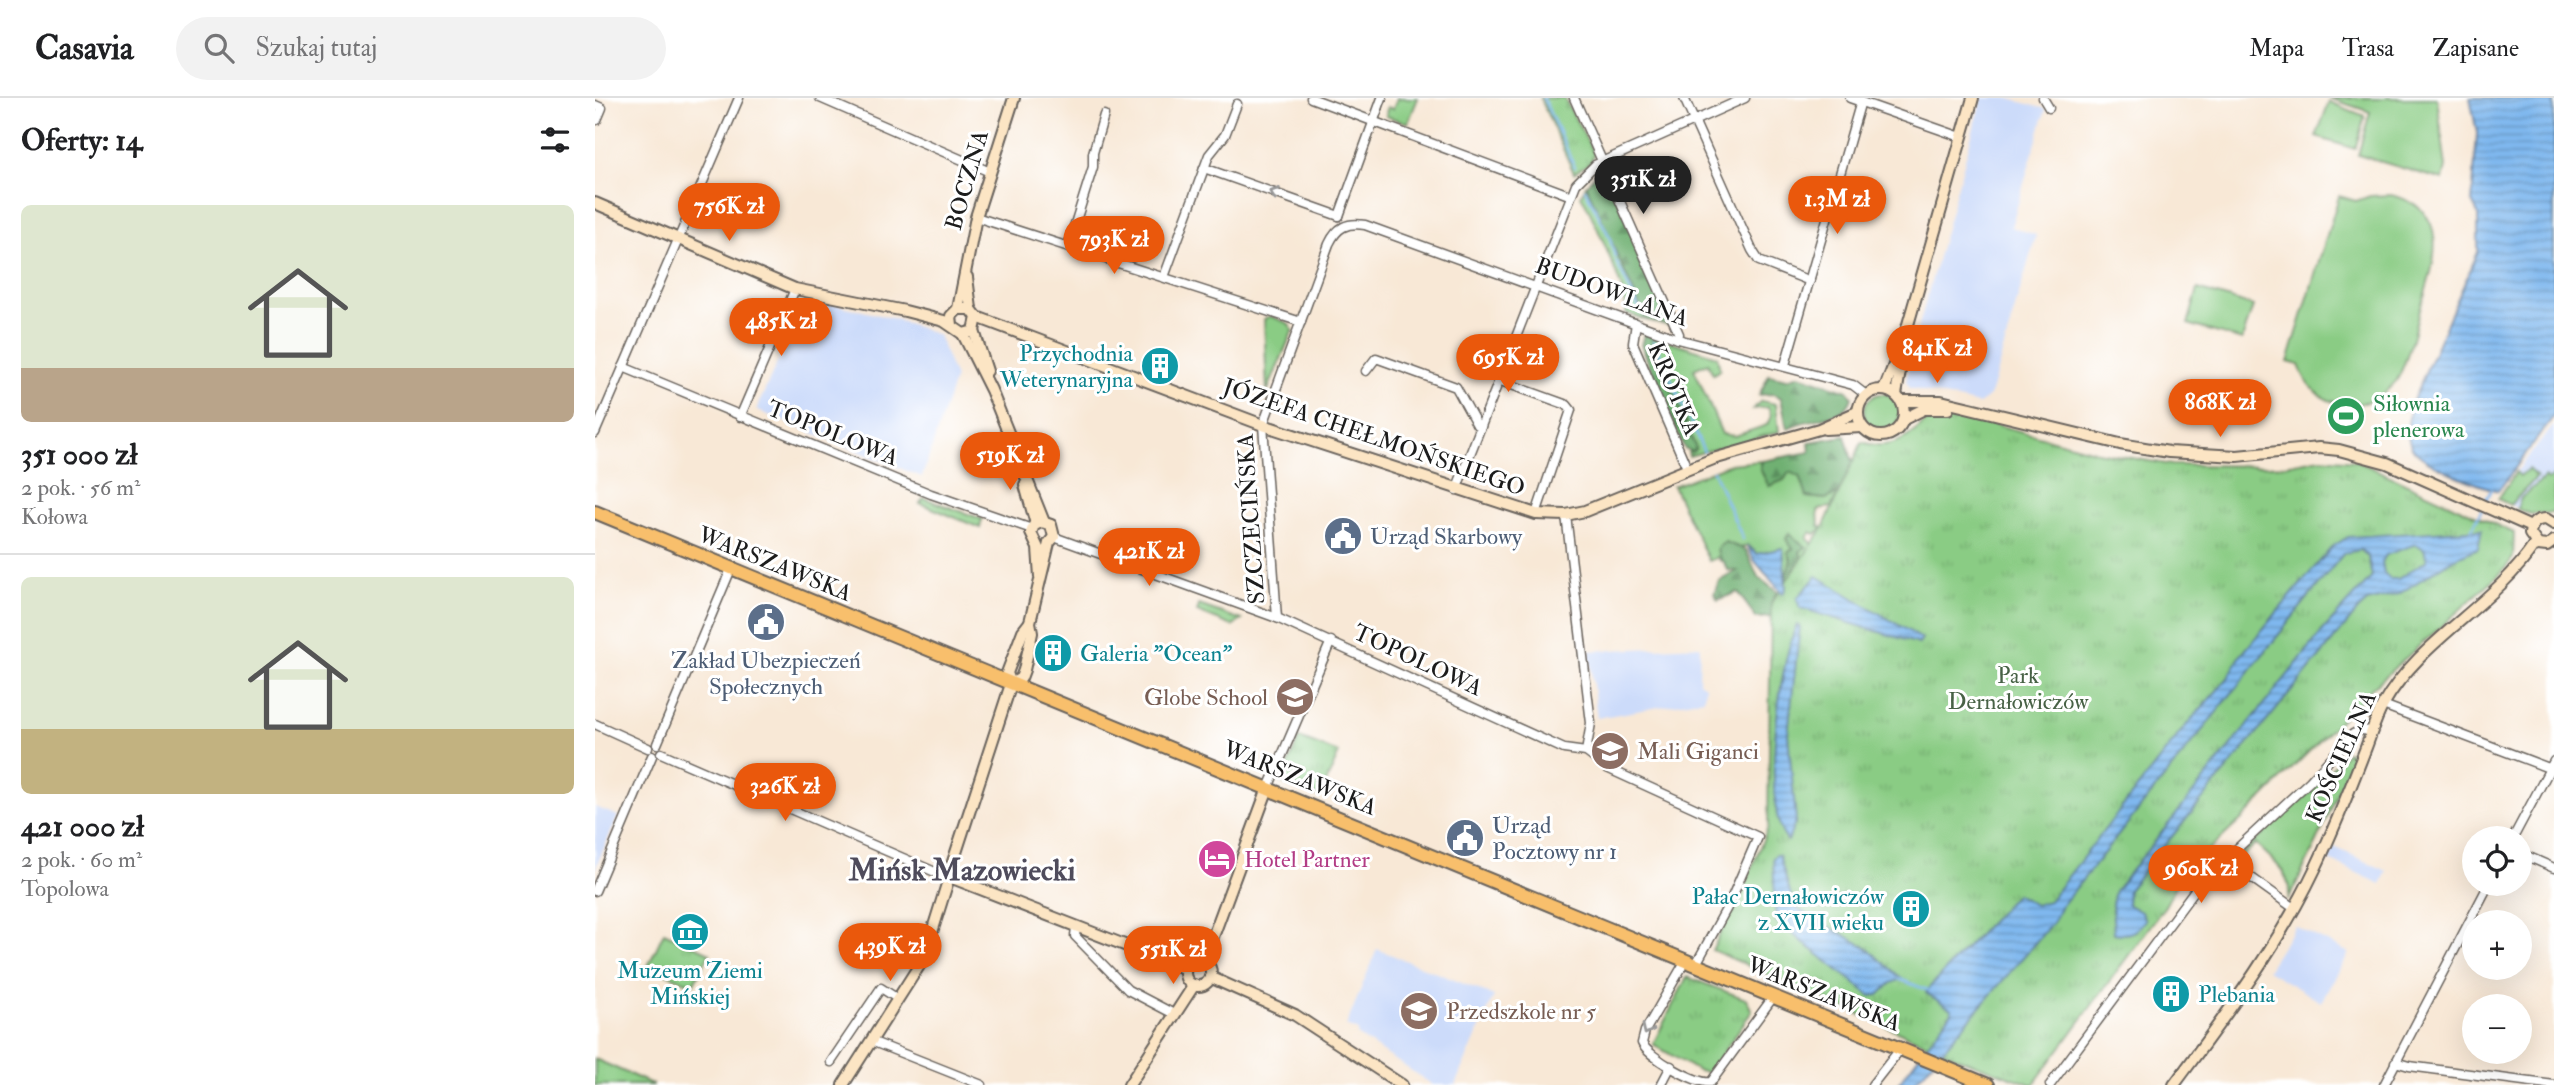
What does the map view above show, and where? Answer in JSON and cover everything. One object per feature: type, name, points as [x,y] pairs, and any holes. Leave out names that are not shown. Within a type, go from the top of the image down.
[{"type":"main road","name":"WARSZAWSKA","points":[[595,512],[1988,1085]]},
{"type":"street","points":[[595,433],[739,98]]},
{"type":"street","points":[[820,98],[990,172]]},
{"type":"street","name":"BOCZNA","points":[[952,325],[966,274],[977,217],[1014,98]]},
{"type":"street","points":[[1311,98],[1569,195]]},
{"type":"street","points":[[1339,216],[1382,98]]},
{"type":"street","points":[[1574,98],[1679,334],[1678,338]]},
{"type":"street","points":[[1684,98],[1759,261],[1810,281]]},
{"type":"street","points":[[1456,490],[1569,204],[1569,195],[1584,174],[1602,162],[1745,98]]},
{"type":"street","points":[[1850,98],[1961,136]]},
{"type":"street","points":[[1884,390],[1903,342],[1972,98]]},
{"type":"street","points":[[2043,98],[2049,108]]},
{"type":"street","points":[[1785,365],[1861,101]]},
{"type":"street","points":[[1164,277],[1209,155],[1225,135],[1237,104]]},
{"type":"street","points":[[595,105],[602,108],[597,120]]},
{"type":"street","points":[[1068,246],[1093,167],[1093,153],[1104,115]]},
{"type":"street","points":[[1204,168],[1339,216],[1344,226]]},
{"type":"street","points":[[595,203],[795,289],[905,311],[952,325],[972,323]]},
{"type":"street","points":[[977,217],[1301,323]]},
{"type":"street","name":"BUDOWLANA","points":[[1344,226],[1365,225],[1678,338],[1853,385],[1866,395]]},
{"type":"street","name":"SZCZECIŃSKA","points":[[1277,618],[1263,425],[1332,237],[1344,226]]},
{"type":"street","name":"BOCZNA","points":[[966,274],[972,323]]},
{"type":"street","points":[[740,417],[795,289]]},
{"type":"street","points":[[905,311],[956,311],[972,323],[991,390],[1021,468],[1037,525],[1031,537],[1036,543],[1040,577]]},
{"type":"street","name":"JÓZEFA CHEŁMOŃSKIEGO","points":[[972,323],[999,325],[1263,425],[1536,514],[1566,515],[1598,507],[1687,468],[1819,429],[1857,412]]},
{"type":"street","name":"KRÓTKA","points":[[1636,323],[1633,343],[1687,468]]},
{"type":"street","points":[[1903,342],[1899,398],[1904,419]]},
{"type":"street","points":[[1366,371],[1377,358],[1456,387],[1477,425],[1481,427]]},
{"type":"street","name":"TOPOLOWA","points":[[623,367],[931,494],[1016,524],[1037,525]]},
{"type":"street","points":[[1498,380],[1567,405],[1571,410],[1536,514]]},
{"type":"street","points":[[1961,407],[1924,409],[1904,419],[1896,430],[1882,436],[1862,427],[1857,412],[1866,395],[1884,390],[1899,398],[1941,401],[2169,452],[2237,456],[2319,449],[2339,450],[2387,463],[2531,527]]},
{"type":"street","name":"JÓZEFA CHEŁMOŃSKIEGO","points":[[1819,429],[1862,427]]},
{"type":"street","points":[[1021,468],[1037,525]]},
{"type":"street","points":[[1016,524],[1025,518],[1031,508]]},
{"type":"street","points":[[1566,515],[1592,731],[1586,751]]},
{"type":"street","points":[[2554,524],[2541,519],[2531,527],[2530,534],[2535,544],[2547,546],[2554,541]]},
{"type":"street","points":[[843,1085],[924,958],[1011,684],[1021,678],[1024,670],[1032,633],[1030,622],[1053,528],[1037,525]]},
{"type":"street","points":[[1036,543],[1051,540]]},
{"type":"street","name":"TOPOLOWA","points":[[1051,540],[1277,618],[1564,749],[1586,751],[1607,768],[1758,837],[1729,904],[1691,962]]},
{"type":"street","name":"KOŚCIELNA","points":[[2174,1085],[2227,1013],[2295,909],[2317,866],[2383,705],[2419,662],[2512,573],[2535,544]]},
{"type":"street","points":[[595,891],[652,749],[731,569]]},
{"type":"street","points":[[1203,961],[1268,788],[1331,641]]},
{"type":"street","points":[[2383,705],[2553,766],[2520,826]]},
{"type":"street","points":[[595,724],[949,877],[1186,969]]},
{"type":"street","points":[[2050,1085],[2200,883],[2299,791],[2353,734],[2361,730],[2372,731]]},
{"type":"street","points":[[2224,858],[2295,909]]},
{"type":"street","points":[[2532,858],[2554,867]]},
{"type":"street","points":[[2384,1085],[2483,896]]},
{"type":"street","points":[[1076,927],[1075,936],[1083,947],[1122,985],[1141,999],[1174,1014]]},
{"type":"street","points":[[1194,961],[1203,961],[1210,969],[1210,977],[1202,985],[1194,985],[1186,977],[1186,969],[1194,961]]},
{"type":"street","points":[[1691,962],[1642,1037],[1646,1050],[1699,1083],[1710,1083],[1774,996]]},
{"type":"street","points":[[1210,977],[1295,1015],[1402,1085]]},
{"type":"street","points":[[1129,1085],[1194,985]]},
{"type":"street","points":[[831,1062],[881,988],[898,999]]},
{"type":"street","points":[[871,1041],[982,1085]]},
{"type":"street","points":[[1873,1085],[1907,1051]]},
{"type":"street","points":[[2395,1062],[2513,1082],[2554,1085]]},
{"type":"street","points":[[1661,1085],[1671,1066]]},
{"type":"shaded area","points":[[1982,98],[2007,98],[2046,109],[2011,227],[2036,235],[1990,396],[1978,404],[1910,388],[1906,382],[1910,358]]},
{"type":"shaded area","points":[[810,302],[833,304],[896,319],[938,335],[955,378],[922,477],[756,410],[802,308]]},
{"type":"shaded area","points":[[2554,425],[2554,513],[2527,513],[2498,499],[2516,472]]},
{"type":"shaded area","points":[[1700,646],[1699,682],[1705,686],[1704,699],[1597,718],[1589,651]]},
{"type":"shaded area","points":[[595,807],[618,816],[595,869]]},
{"type":"shaded area","points":[[2334,847],[2387,871],[2381,884],[2329,860]]},
{"type":"shaded area","points":[[2295,926],[2349,953],[2321,1002],[2267,970]]},
{"type":"shaded area","name":"Przedszkole nr 5","points":[[1377,949],[1494,996],[1455,1085],[1433,1085],[1357,1035],[1358,1031],[1346,1026]]},
{"type":"green space","points":[[1397,98],[1418,98],[1408,123],[1386,116],[1387,107],[1393,109]]},
{"type":"green space","points":[[1540,98],[1564,98],[1594,153],[1592,161],[1574,173]]},
{"type":"green space","points":[[2329,98],[2437,98],[2446,167],[2443,180],[2358,155],[2370,112]]},
{"type":"green space","points":[[2329,102],[2365,116],[2355,149],[2316,137]]},
{"type":"green space","points":[[1598,171],[1601,176],[1607,174],[1670,326],[1646,320],[1586,185]]},
{"type":"green space","points":[[1586,185],[1646,320],[1626,313],[1616,272],[1581,195]]},
{"type":"green space","points":[[2391,195],[2411,203],[2425,213],[2432,227],[2435,243],[2430,277],[2397,380],[2372,400],[2343,404],[2329,400],[2317,392],[2306,381],[2299,365],[2288,362],[2339,196],[2356,201],[2370,196]]},
{"type":"green space","points":[[2198,289],[2253,306],[2242,340],[2188,324]]},
{"type":"green space","points":[[1270,316],[1288,323],[1293,330],[1267,392],[1264,319]]},
{"type":"green space","points":[[1644,334],[1650,335],[1696,449],[1692,452],[1684,448],[1641,345]]},
{"type":"green space","points":[[1650,335],[1717,356],[1720,370],[1713,374],[1708,363],[1694,369],[1722,434],[1735,436],[1767,425],[1771,416],[1768,407],[1753,409],[1761,401],[1776,404],[1779,432],[1689,456],[1688,452],[1696,449]]},
{"type":"green space","points":[[1769,375],[1787,379],[1799,375],[1848,391],[1852,397],[1849,405],[1834,415],[1787,429],[1781,398],[1774,394],[1759,395]]},
{"type":"green space","points":[[1882,394],[1895,399],[1900,412],[1895,425],[1882,430],[1869,425],[1864,412],[1869,399]]},
{"type":"green space","name":"Park Dernałowiczów","points":[[1931,416],[1971,418],[2098,452],[2172,465],[2279,466],[2321,458],[2357,461],[2514,533],[2513,558],[2502,572],[2371,689],[2242,819],[2182,875],[2165,906],[2033,1085],[1961,1059],[1712,950],[1744,887],[1768,827],[1771,603],[1822,530],[1862,442],[1882,445],[1900,441]]},
{"type":"green space","points":[[1845,436],[1853,463],[1838,494],[1825,499],[1807,497],[1800,476],[1789,472],[1784,480],[1769,486],[1760,469],[1762,461],[1810,452],[1809,442]]},
{"type":"green space","points":[[1762,461],[1760,469],[1769,486],[1784,480],[1789,472],[1800,476],[1808,497],[1825,499],[1838,494],[1831,507],[1818,510],[1819,526],[1823,528],[1815,534],[1811,532],[1807,538],[1813,549],[1791,591],[1784,584],[1783,548],[1757,554],[1748,545],[1709,561],[1673,486],[1730,464]],"holes":[[[1789,534],[1806,547],[1800,551],[1802,564],[1794,567],[1791,573],[1795,581],[1788,585],[1786,577],[1791,559],[1788,553],[1793,549],[1792,543],[1786,539]]]},
{"type":"green space","points":[[2528,469],[2537,477],[2510,505],[2498,499],[2516,472],[2520,476]]},
{"type":"green space","points":[[2554,476],[2554,513],[2530,514],[2517,509],[2521,498],[2545,477],[2548,480]]},
{"type":"green space","points":[[924,498],[982,519],[980,528],[920,503]]},
{"type":"green space","points":[[1789,534],[1806,547],[1800,551],[1802,565],[1794,567],[1791,572],[1794,577],[1788,585],[1786,577],[1791,559],[1788,552],[1793,549],[1786,539]]},
{"type":"green space","points":[[1725,542],[1746,550],[1758,577],[1777,592],[1771,603],[1771,617],[1756,618],[1738,592],[1718,600],[1714,594],[1719,581],[1737,571],[1727,570],[1724,562],[1719,560],[1717,548]]},
{"type":"green space","points":[[1199,605],[1242,620],[1232,626],[1197,612]]},
{"type":"green space","points":[[1299,738],[1339,753],[1320,797],[1281,782]]},
{"type":"green space","points":[[2347,752],[2354,755],[2317,842],[2288,900],[2285,875],[2256,844],[2238,860],[2236,858],[2314,788]]},
{"type":"green space","points":[[664,932],[710,953],[693,985],[648,966]]},
{"type":"green space","points":[[1687,977],[1746,999],[1752,1011],[1709,1073],[1698,1071],[1653,1044]]},
{"type":"green space","points":[[595,1059],[654,1085],[595,1085]]},
{"type":"water","points":[[2470,98],[2554,98],[2554,416],[2498,491],[2440,468],[2419,455],[2410,444],[2408,433],[2411,405],[2478,252],[2478,214],[2472,202],[2477,133]]},
{"type":"water","points":[[2482,529],[2478,548],[2451,560],[2399,594],[2367,602],[2359,609],[2128,890],[2127,904],[2141,912],[2145,920],[2139,928],[2124,934],[2114,933],[2112,904],[2115,891],[2326,627],[2372,577],[2368,557],[2361,550],[2344,553],[2060,908],[2054,921],[1924,1072],[1911,1085],[1897,1085],[1952,1012],[1926,993],[1927,990],[2016,894],[2035,905],[2049,901],[2184,728],[2228,678],[2241,655],[2332,547],[2348,537]],"holes":[[[2416,544],[2424,549],[2427,560],[2398,579],[2390,579],[2384,573],[2382,562],[2386,555]]]},
{"type":"water","points":[[1747,545],[1757,554],[1783,548],[1786,588],[1783,594],[1754,560]]},
{"type":"water","points":[[1817,576],[1922,639],[1919,644],[1800,608],[1797,598]]},
{"type":"water","points":[[1797,625],[1800,626],[1788,734],[1796,820],[1788,841],[1780,825],[1775,801],[1775,736],[1784,670]]},
{"type":"water","points":[[1779,855],[1794,905],[1799,910],[1866,947],[1902,979],[1891,983],[1879,995],[1871,996],[1776,921],[1773,858]]},
{"type":"waterway","points":[[1543,98],[1575,167]]},
{"type":"waterway","points":[[1585,189],[1609,236],[1615,257]]},
{"type":"waterway","points":[[1616,261],[1641,313]]},
{"type":"waterway","points":[[1654,341],[1704,452]]},
{"type":"waterway","points":[[1713,471],[1743,539]]},
{"type":"waterway","points":[[2485,502],[2491,489]]},
{"type":"waterway","points":[[2472,529],[2482,508]]},
{"type":"waterway","points":[[1899,979],[1927,990]]},
{"type":"place","name":"Przychodnia Weterynaryjna","points":[[1160,366]]},
{"type":"place","name":"Siłownia plenerowa","points":[[2346,416]]},
{"type":"place","name":"Urząd Skarbowy","points":[[1343,536]]},
{"type":"place","name":"Zakład Ubezpieczeń Społecznych","points":[[766,622]]},
{"type":"place","name":"Galeria \"Ocean\"","points":[[1053,653]]},
{"type":"place","name":"Globe School","points":[[1295,697]]},
{"type":"place","name":"Mali Giganci","points":[[1610,751]]},
{"type":"place","name":"Urząd Pocztowy nr 1","points":[[1465,838]]},
{"type":"place","name":"Hotel Partner","points":[[1217,859]]},
{"type":"place","name":"Pałac Dernałowiczów z XVII wieku","points":[[1911,909]]},
{"type":"place","name":"Muzeum Ziemi Mińskiej","points":[[690,932]]},
{"type":"place","name":"Plebania","points":[[2171,994]]},
{"type":"place","name":"Przedszkole nr 5","points":[[1419,1011]]},
{"type":"district","name":"Mińsk Mazowiecki","points":[[962,870]]}]
